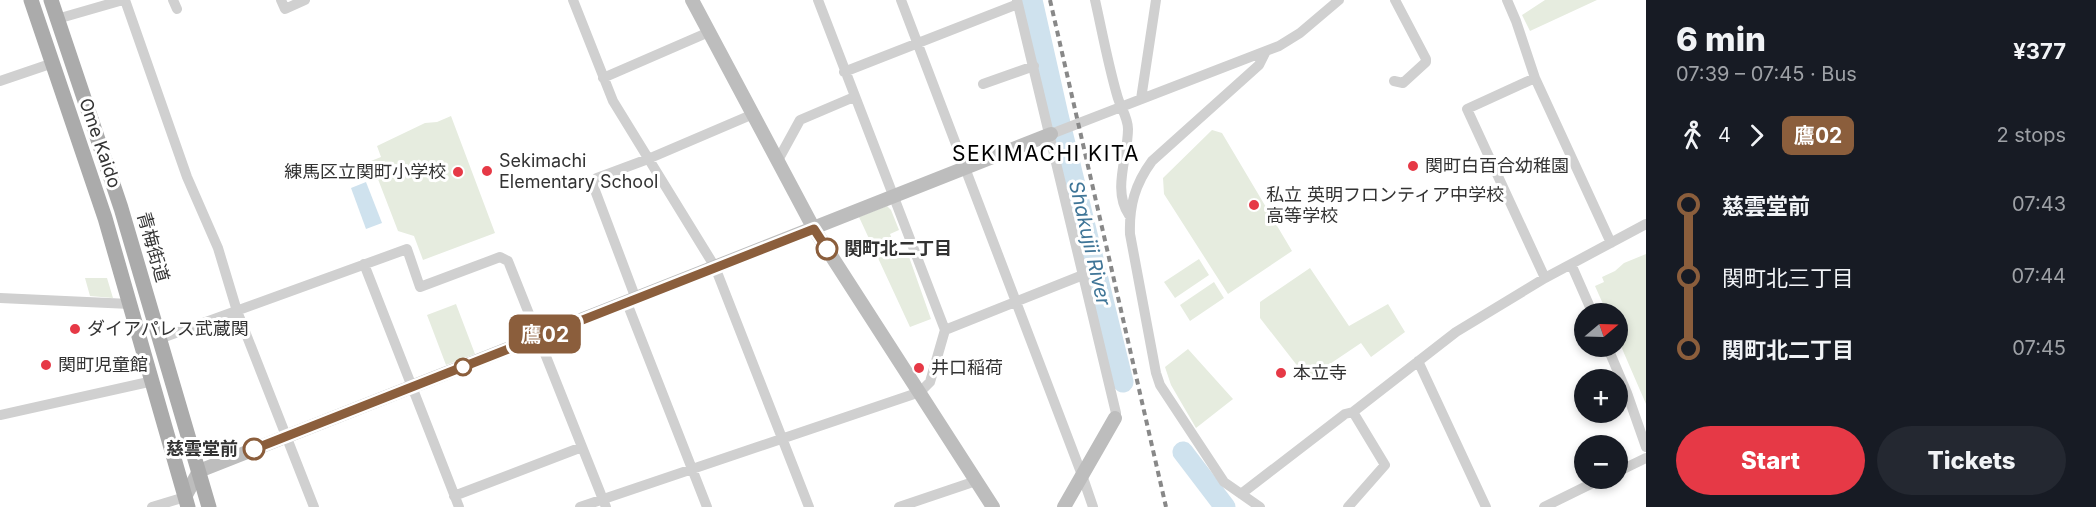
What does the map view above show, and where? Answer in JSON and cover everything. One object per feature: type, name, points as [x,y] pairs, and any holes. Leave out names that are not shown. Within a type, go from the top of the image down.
[{"type":"main road","name":"Ome Kaido","points":[[31,0],[105,218],[187,502]]},
{"type":"main road","name":"青梅街道","points":[[51,0],[121,208],[209,507]]},
{"type":"street","points":[[281,0],[285,9],[305,0]]},
{"type":"street","points":[[573,0],[613,101],[715,267],[809,507]]},
{"type":"street","points":[[692,0],[751,115],[814,229],[993,507]]},
{"type":"street","points":[[580,507],[604,503],[692,469],[920,392],[930,382],[945,330],[818,0]]},
{"type":"street","points":[[901,0],[1093,507]]},
{"type":"street","points":[[1095,0],[1121,107],[1127,120],[1121,195],[1129,215]]},
{"type":"street","points":[[1141,99],[1156,0]]},
{"type":"street","points":[[152,507],[187,502],[199,471],[1078,123],[1266,51],[1300,33],[1339,0]]},
{"type":"street","points":[[1394,81],[1402,83],[1426,62],[1395,0]]},
{"type":"street","points":[[1507,0],[1535,78],[1611,243]]},
{"type":"street","points":[[57,19],[128,1],[187,177],[218,248],[237,311],[314,507]]},
{"type":"street","points":[[844,72],[1018,2],[1053,134],[1116,413],[1064,507]]},
{"type":"street","points":[[603,78],[709,32]]},
{"type":"street","points":[[1260,507],[1224,482],[1160,384],[1130,234],[1129,215],[1140,179],[1152,161],[1259,65],[1266,51]]},
{"type":"street","points":[[0,81],[53,63]]},
{"type":"street","points":[[983,84],[1034,66]]},
{"type":"street","points":[[1535,78],[1467,109],[1545,278]]},
{"type":"street","points":[[777,162],[800,120],[854,97]]},
{"type":"street","points":[[707,507],[632,301],[593,185],[597,178],[751,115]]},
{"type":"street","points":[[1241,494],[1345,414],[1353,412],[1456,332],[1545,278],[1646,224]]},
{"type":"street","points":[[159,339],[408,249],[420,287],[500,257],[508,261],[604,503]]},
{"type":"street","points":[[364,264],[456,502],[582,447]]},
{"type":"street","points":[[1572,264],[1588,303]]},
{"type":"street","points":[[945,330],[1083,275]]},
{"type":"street","points":[[0,298],[130,304]]},
{"type":"street","points":[[1612,357],[1646,447]]},
{"type":"street","points":[[1418,362],[1486,507]]},
{"type":"street","points":[[0,416],[153,381]]},
{"type":"street","points":[[1348,507],[1385,465],[1353,412]]},
{"type":"street","points":[[1628,467],[1646,458]]},
{"type":"street","points":[[899,507],[976,481]]},
{"type":"street","points":[[1544,507],[1581,489]]},
{"type":"shaded area","points":[[1545,0],[1597,0],[1530,31],[1522,15]]},
{"type":"shaded area","points":[[451,116],[495,233],[423,260],[414,236],[398,231],[371,161],[381,157],[377,146],[425,123],[437,122]]},
{"type":"shaded area","points":[[1212,130],[1222,133],[1292,251],[1228,294],[1164,194],[1163,178]]},
{"type":"shaded area","points":[[887,206],[899,230],[890,234],[899,257],[908,254],[931,319],[910,327],[859,217]]},
{"type":"shaded area","points":[[1646,254],[1646,404],[1626,357],[1628,357],[1628,303],[1603,303],[1595,286],[1604,282],[1602,277],[1615,271],[1624,263]]},
{"type":"shaded area","points":[[1199,259],[1209,275],[1175,298],[1164,282]]},
{"type":"shaded area","points":[[1310,268],[1349,326],[1388,304],[1405,332],[1371,357],[1361,343],[1309,378],[1306,377],[1260,318],[1260,302]]},
{"type":"shaded area","points":[[85,278],[107,278],[113,298],[90,296]]},
{"type":"shaded area","points":[[1214,282],[1224,298],[1190,321],[1180,305]]},
{"type":"shaded area","points":[[456,304],[475,354],[446,365],[427,315]]},
{"type":"shaded area","points":[[1188,349],[1233,399],[1196,428],[1171,385],[1165,367]]},
{"type":"water","points":[[366,182],[382,223],[366,229],[351,188]]},
{"type":"waterway","name":"Shakujii River","points":[[1032,0],[1123,382]]},
{"type":"waterway","name":"Shakujii River","points":[[1183,452],[1225,507]]},
{"type":"railway","points":[[1050,0],[1166,507]]},
{"type":"bus line","name":"鷹02","points":[[254,449],[814,229],[827,249]]},
{"type":"place","name":"関町白百合幼稚園","points":[[1413,166]]},
{"type":"place","name":"Sekimachi Elementary School","points":[[487,171]]},
{"type":"place","name":"練馬区立関町小学校","points":[[458,172]]},
{"type":"place","name":"私立 英明フロンティア中学校 高等学校","points":[[1254,205]]},
{"type":"place","name":"関町北二丁目","points":[[827,249]]},
{"type":"place","name":"ダイアパレス武蔵関","points":[[75,329]]},
{"type":"place","name":"関町児童館","points":[[46,365]]},
{"type":"place","name":"井口稲荷","points":[[919,368]]},
{"type":"place","name":"本立寺","points":[[1281,373]]},
{"type":"place","name":"慈雲堂前","points":[[254,449]]},
{"type":"district","name":"SEKIMACHI KITA","points":[[1046,154]]}]
